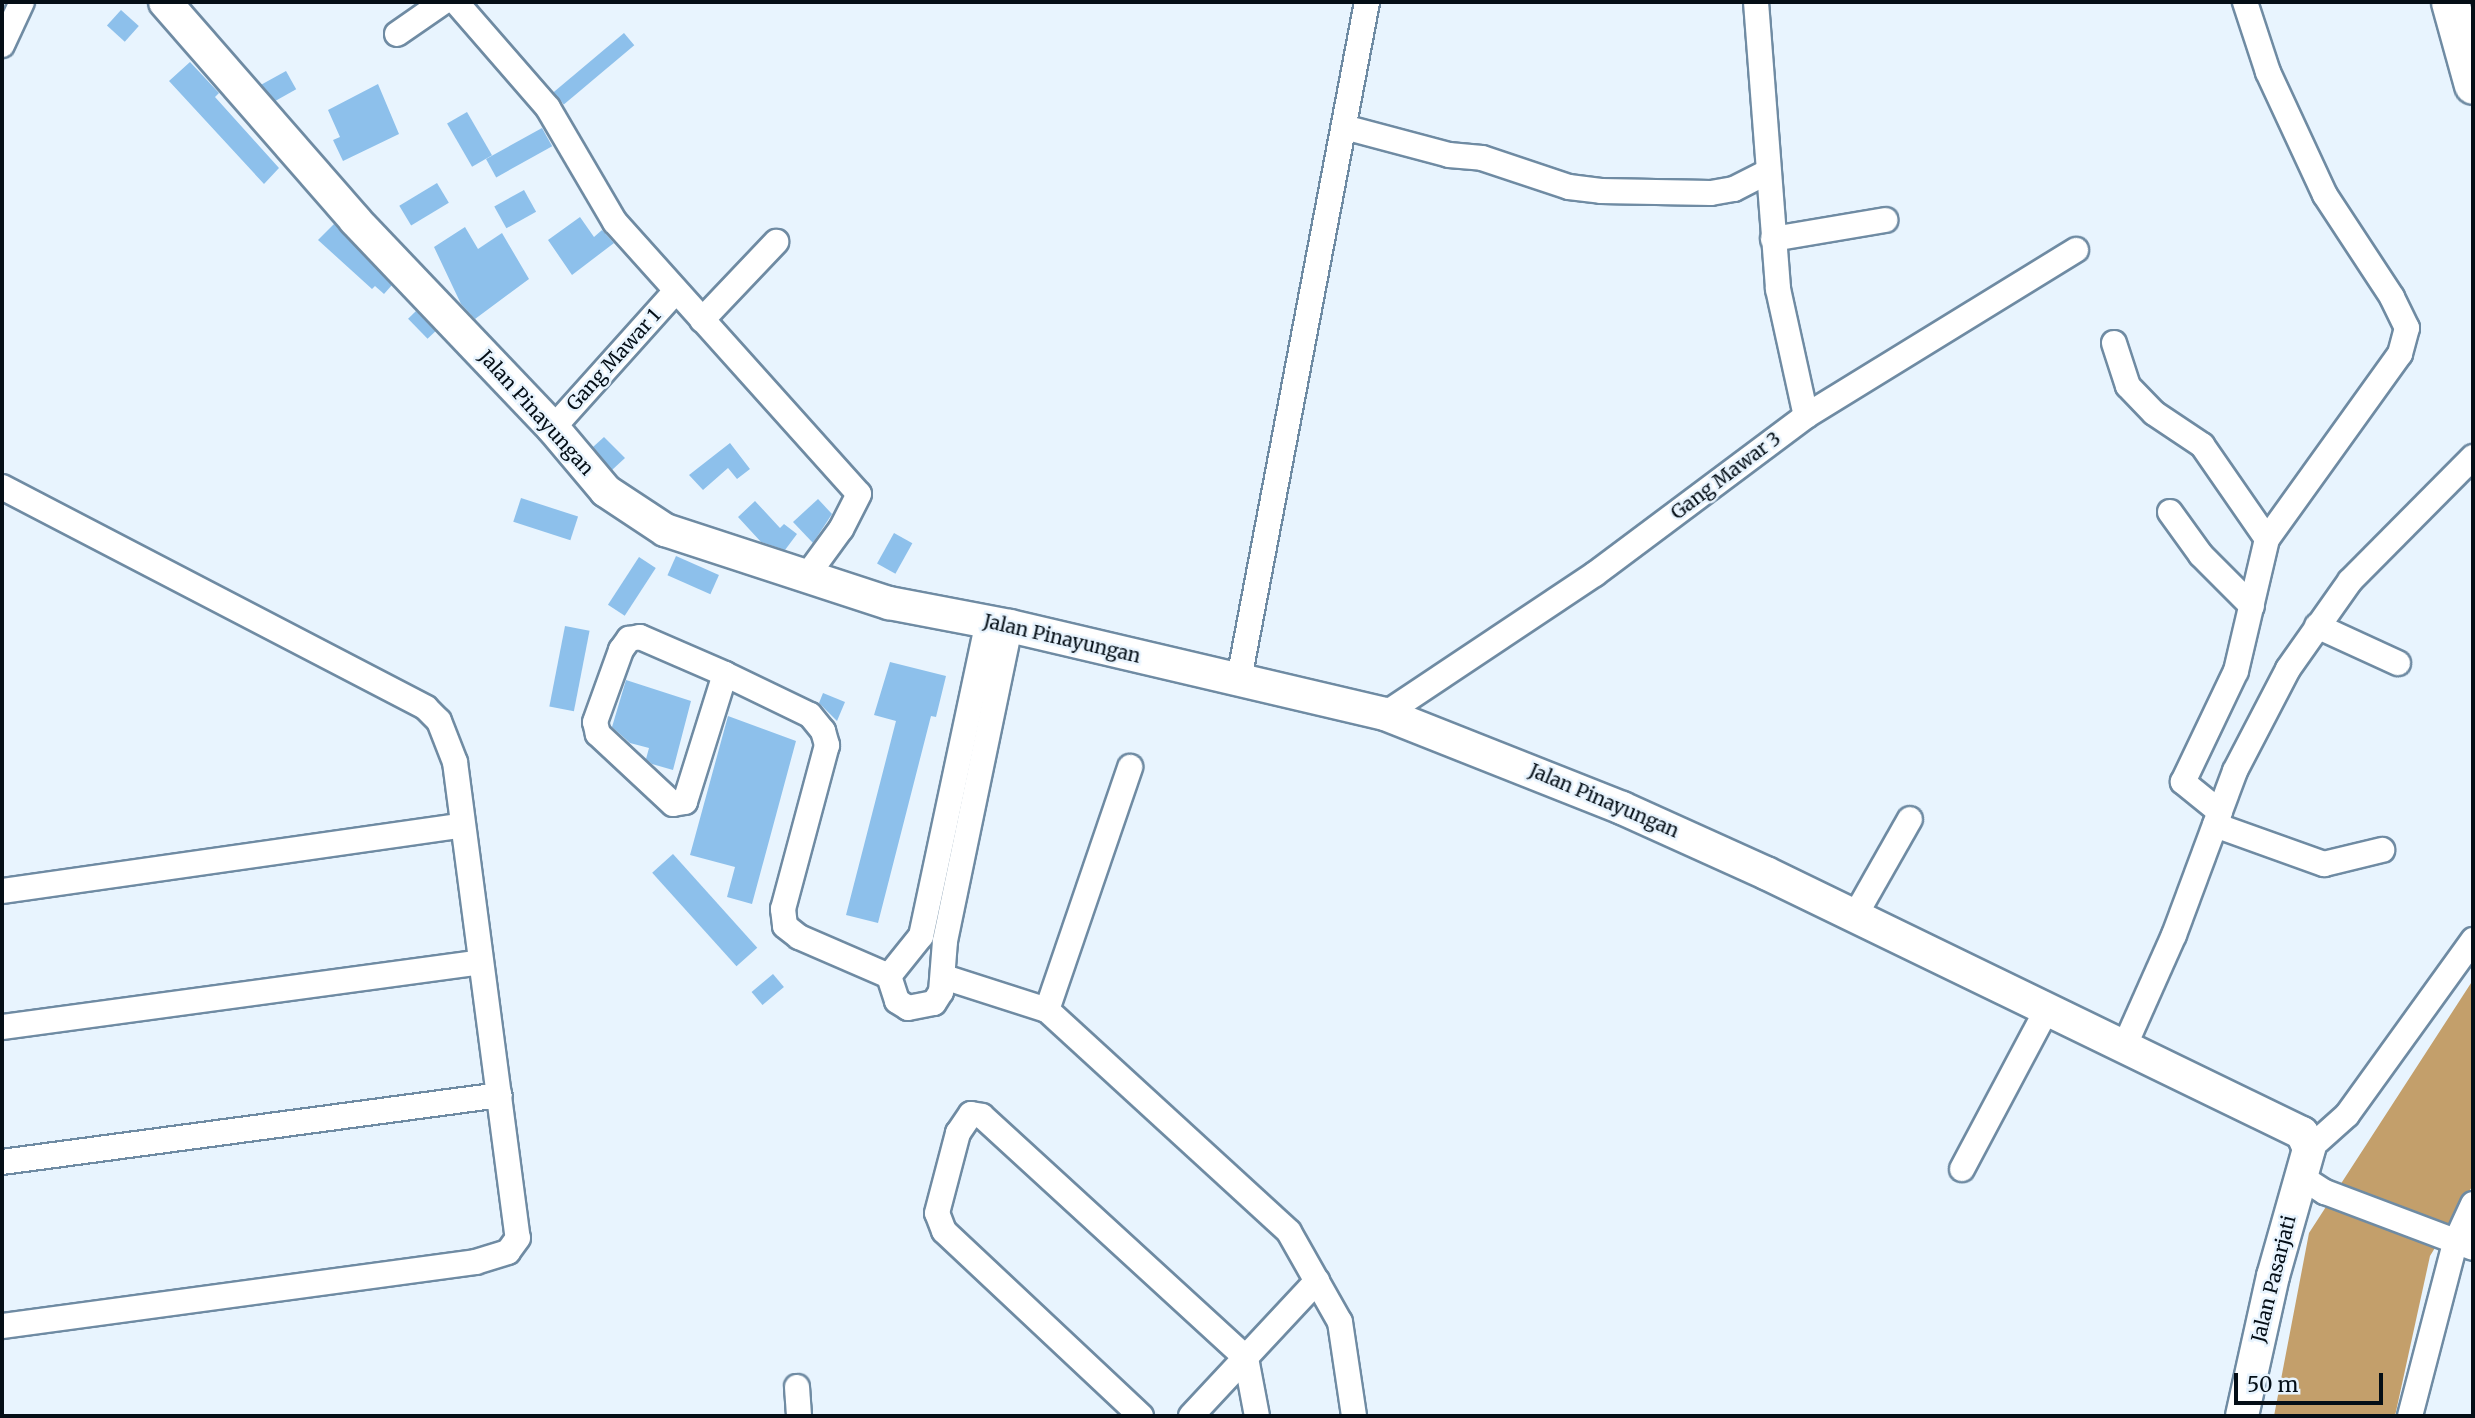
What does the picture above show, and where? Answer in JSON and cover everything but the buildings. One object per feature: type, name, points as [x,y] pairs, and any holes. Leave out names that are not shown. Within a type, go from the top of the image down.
[{"type":"highway","points":[[2450,2],[2473,85]]},
{"type":"main road","name":"Jalan Pinayungan","points":[[165,2],[355,220],[553,428],[606,491],[665,530],[726,554],[889,603],[999,623],[1385,714],[1622,808],[1856,914],[2048,1007],[2302,1133],[2311,1165]]},
{"type":"main road","name":"Jalan Pasarjati","points":[[2242,1416],[2311,1165]]},
{"type":"street","points":[[2,45],[22,2]]},
{"type":"street","points":[[397,34],[443,2]]},
{"type":"street","points":[[456,2],[536,92],[608,212],[675,292],[859,494],[841,529],[806,577]]},
{"type":"street","points":[[1239,679],[1367,2]]},
{"type":"street","points":[[1755,2],[1766,173],[1778,289],[1806,416]]},
{"type":"street","points":[[2245,2],[2268,72],[2325,195],[2392,297],[2407,328],[2400,354],[2267,539],[2236,671],[2183,782],[2217,819],[2324,864],[2382,850]]},
{"type":"street","points":[[1344,127],[1449,155],[1482,158],[1569,187],[1601,191],[1711,193],[1734,189],[1766,173]]},
{"type":"street","points":[[1773,239],[1885,220]]},
{"type":"street","points":[[702,320],[776,242]]},
{"type":"street","name":"Gang Mawar 3","points":[[1385,714],[1595,574],[1806,416],[2076,250]]},
{"type":"street","name":"Gang Mawar 1","points":[[553,428],[675,292]]},
{"type":"street","points":[[2114,343],[2128,386],[2154,413],[2202,445],[2267,539]]},
{"type":"street","points":[[2125,1045],[2217,819],[2268,703],[2318,626],[2382,545],[2473,457]]},
{"type":"street","points":[[2,487],[426,708],[452,751],[518,1238],[508,1252],[476,1262],[2,1326]]},
{"type":"street","points":[[2170,512],[2201,555],[2252,606]]},
{"type":"street","points":[[725,674],[685,802],[673,804],[598,734],[595,722],[629,639],[640,637],[725,674],[810,715],[825,738],[783,908],[785,926],[799,937],[889,976],[897,1001],[922,1008],[934,1003],[944,977],[936,924],[999,623]]},
{"type":"street","points":[[2318,626],[2398,663]]},
{"type":"street","points":[[1047,1010],[1130,767]]},
{"type":"street","points":[[1856,914],[1910,819]]},
{"type":"street","points":[[2,891],[461,826]]},
{"type":"street","points":[[889,976],[920,936],[936,924]]},
{"type":"street","points":[[2455,1243],[2311,1165],[2473,940]]},
{"type":"street","points":[[2,1027],[481,962]]},
{"type":"street","points":[[944,977],[1047,1010],[1289,1232],[1340,1322],[1354,1416]]},
{"type":"street","points":[[1962,1169],[2048,1007]]},
{"type":"street","points":[[2,1162],[500,1096]]},
{"type":"street","points":[[1141,1416],[944,1231],[937,1213],[958,1133],[971,1114],[982,1116],[1246,1357],[1257,1416]]},
{"type":"street","points":[[2410,1416],[2455,1243],[2473,1204]]},
{"type":"street","points":[[1191,1416],[1317,1280]]},
{"type":"street","points":[[797,1388],[799,1416]]},
{"type":"shaded area","points":[[2473,980],[2473,1185],[2430,1256],[2395,1416],[2274,1416],[2309,1233]]}]
